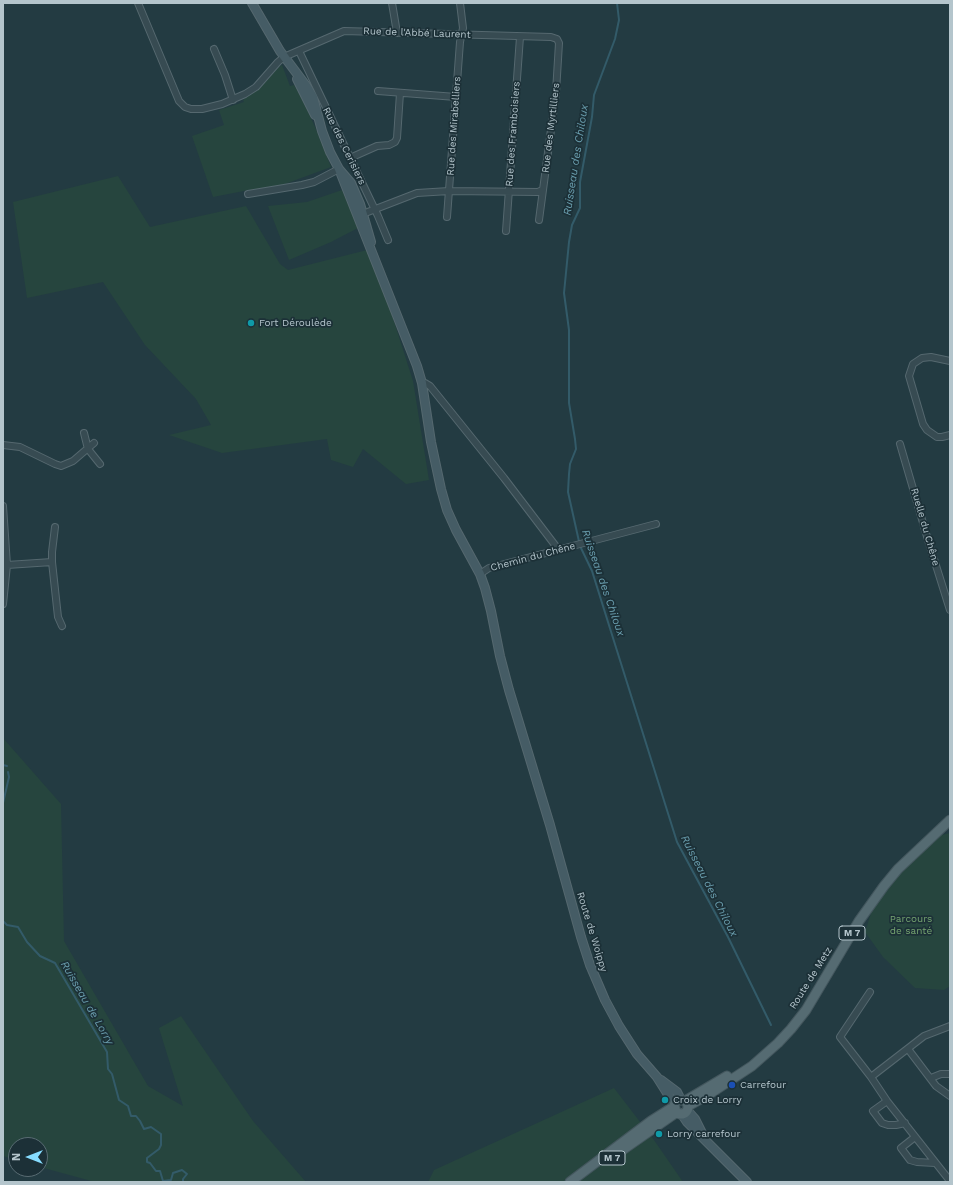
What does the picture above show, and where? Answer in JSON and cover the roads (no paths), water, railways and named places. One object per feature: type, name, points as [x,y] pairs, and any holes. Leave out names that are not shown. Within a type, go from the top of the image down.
[{"type":"main road","name":"Route de Metz","points":[[578,1182],[681,1107],[765,1054],[778,1043],[806,1010],[859,921],[884,886],[898,869],[950,820]]},
{"type":"main road","name":"Route de Metz","points":[[570,1182],[651,1120],[670,1109],[681,1107]]},
{"type":"street","points":[[138,3],[180,101],[182,104],[192,109],[202,109],[233,100],[245,94],[256,87],[284,57]]},
{"type":"street","name":"Route de Woippy","points":[[252,3],[291,67],[361,215],[362,229],[417,366],[422,383],[431,442],[447,510],[480,574],[485,588],[509,690],[564,871],[590,966],[605,1000],[619,1026],[637,1054],[657,1077],[677,1092],[681,1107]]},
{"type":"street","points":[[392,3],[397,33]]},
{"type":"street","name":"Rue des Mirabelliers","points":[[447,218],[462,27],[460,3]]},
{"type":"street","name":"Rue de l'Abbé Laurent","points":[[284,57],[344,31],[555,38]]},
{"type":"street","name":"Rue des Framboisiers","points":[[506,231],[520,37]]},
{"type":"street","name":"Rue des Myrtilliers","points":[[539,220],[556,92],[559,43],[555,38]]},
{"type":"street","points":[[214,49],[225,74],[233,100]]},
{"type":"street","name":"Rue des Cerisiers","points":[[299,51],[388,240]]},
{"type":"street","points":[[378,91],[456,97]]},
{"type":"street","points":[[350,158],[377,146],[389,145],[395,142],[397,138],[400,93]]},
{"type":"street","points":[[248,194],[314,182],[339,169]]},
{"type":"street","points":[[361,215],[417,193],[449,191],[538,192],[542,190]]},
{"type":"street","points":[[950,361],[931,357],[922,358],[913,364],[909,376],[923,424],[927,430],[937,437],[950,435]]},
{"type":"street","points":[[422,383],[430,386],[504,478],[558,549]]},
{"type":"street","points":[[84,433],[88,449],[100,464]]},
{"type":"street","points":[[3,445],[20,447],[61,466],[74,461],[94,443]]},
{"type":"street","name":"Ruelle du Chêne","points":[[900,444],[950,610]]},
{"type":"street","points":[[3,506],[8,565],[3,604]]},
{"type":"street","name":"Chemin du Chêne","points":[[480,574],[489,568],[656,524]]},
{"type":"street","points":[[55,527],[52,562],[58,617],[62,626]]},
{"type":"street","points":[[8,565],[52,562]]},
{"type":"street","points":[[870,992],[840,1037],[887,1101],[949,1179]]},
{"type":"street","points":[[871,1078],[924,1036],[950,1026]]},
{"type":"street","points":[[908,1049],[936,1086],[950,1096]]},
{"type":"street","points":[[931,1078],[941,1074],[950,1074]]},
{"type":"street","points":[[887,1101],[873,1111],[882,1123],[888,1125],[904,1123]]},
{"type":"street","points":[[681,1107],[695,1119],[703,1138]]},
{"type":"street","points":[[681,1107],[687,1122],[747,1182]]},
{"type":"street","points":[[915,1137],[902,1148],[910,1160],[935,1163]]},
{"type":"waterway","name":"Ruisseau des Chiloux","points":[[617,3],[619,20],[615,39],[594,95],[592,117],[580,182],[580,208],[572,225],[569,242],[564,293],[569,330],[569,403],[576,449],[570,464],[568,492],[580,546],[592,571],[677,842],[728,937],[771,1025]]},
{"type":"waterway","points":[[3,765],[7,766]]},
{"type":"waterway","points":[[3,803],[9,777],[8,772]]},
{"type":"waterway","name":"Ruisseau de Lorry","points":[[3,921],[7,925],[18,927],[27,942],[40,956],[55,963],[107,1052],[108,1069],[112,1074],[119,1100],[128,1106],[131,1116],[136,1116],[144,1129],[151,1127],[161,1134],[161,1145],[159,1149],[147,1158],[147,1162],[150,1163],[156,1171],[160,1171],[163,1181],[171,1180],[173,1173],[182,1170],[187,1174],[183,1179],[183,1182]]},
{"type":"place","name":"Fort Déroulède","points":[[251,323]]},
{"type":"place","name":"Carrefour","points":[[732,1085]]},
{"type":"place","name":"Croix de Lorry","points":[[665,1100]]},
{"type":"place","name":"Lorry carrefour","points":[[659,1134]]},
{"type":"park label","name":"Parcours de santé","points":[[911,924]]}]
